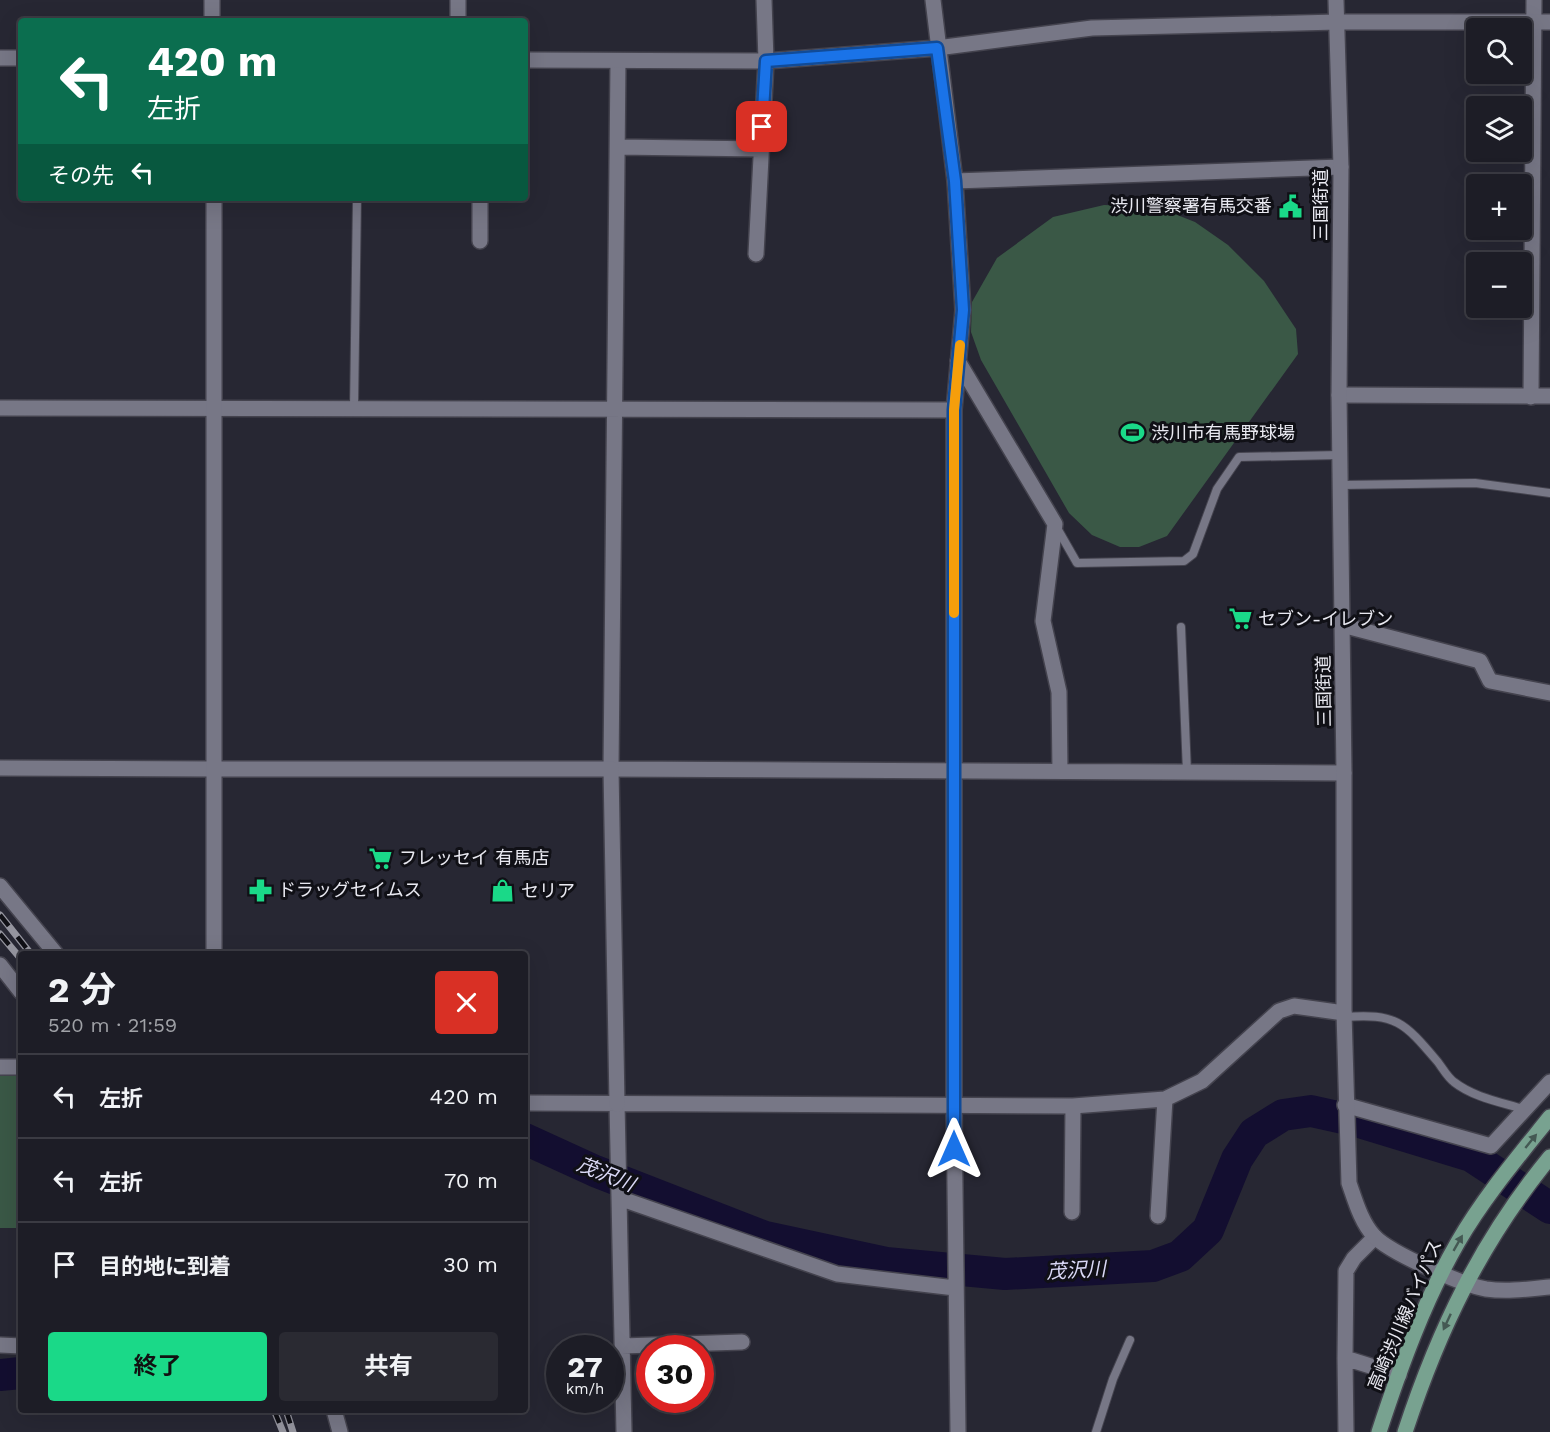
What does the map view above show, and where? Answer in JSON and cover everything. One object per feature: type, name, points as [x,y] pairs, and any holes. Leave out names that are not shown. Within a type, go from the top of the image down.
[{"type":"main road","name":"高崎渋川線バイパス","points":[[1379,1432],[1399,1375],[1442,1273],[1470,1223],[1550,1117]]},
{"type":"main road","points":[[1405,1432],[1437,1342],[1480,1255],[1516,1198],[1550,1157]]},
{"type":"street","points":[[212,0],[212,18]]},
{"type":"street","points":[[458,0],[458,18]]},
{"type":"street","points":[[756,254],[766,61],[764,0]]},
{"type":"street","points":[[933,0],[937,48],[955,181],[963,310],[954,410],[954,1106],[958,1432]]},
{"type":"street","name":"三国街道","points":[[1336,0],[1341,166],[1339,395],[1344,773],[1344,1015],[1348,1183],[1358,1209],[1375,1236],[1399,1253],[1484,1289],[1510,1291],[1550,1287]]},
{"type":"street","points":[[1531,397],[1534,0]]},
{"type":"street","points":[[528,60],[766,61],[937,48],[1092,28],[1337,22],[1550,22]]},
{"type":"street","points":[[0,58],[18,58]]},
{"type":"street","points":[[618,61],[611,770],[622,1335]]},
{"type":"street","points":[[618,147],[761,149]]},
{"type":"street","points":[[955,181],[1341,166]]},
{"type":"street","points":[[214,201],[214,951]]},
{"type":"street","points":[[480,201],[480,241]]},
{"type":"street","points":[[958,361],[1055,524],[1043,621],[1059,692],[1060,771]]},
{"type":"street","points":[[1339,395],[1550,396]]},
{"type":"street","points":[[0,408],[954,410]]},
{"type":"street","points":[[1342,625],[1480,661],[1490,681],[1550,693]]},
{"type":"street","points":[[0,768],[1344,773]]},
{"type":"street","points":[[0,886],[54,951]]},
{"type":"street","points":[[0,965],[18,988]]},
{"type":"street","points":[[528,1103],[1073,1106],[1165,1099],[1202,1081],[1279,1011],[1294,1006],[1344,1015]]},
{"type":"street","points":[[0,1067],[18,1067]]},
{"type":"street","points":[[1346,1105],[1491,1146],[1522,1109],[1550,1082]]},
{"type":"street","points":[[1158,1216],[1165,1099]]},
{"type":"street","points":[[1071,1212],[1073,1106]]},
{"type":"street","points":[[619,1198],[837,1274],[955,1286]]},
{"type":"street","points":[[1346,1432],[1346,1271],[1354,1258],[1375,1236]]},
{"type":"street","points":[[624,1346],[741,1342]]},
{"type":"street","points":[[0,1345],[18,1346]]},
{"type":"street","points":[[1346,1358],[1399,1375]]},
{"type":"street","points":[[335,1413],[340,1432]]},
{"type":"street","points":[[624,1413],[624,1432]]},
{"type":"lane","points":[[354,408],[357,201]]},
{"type":"lane","points":[[1055,524],[1077,563],[1184,561],[1193,554],[1218,489],[1239,457],[1340,454]]},
{"type":"lane","points":[[1340,485],[1475,483],[1550,493]]},
{"type":"lane","points":[[1180,627],[1187,772]]},
{"type":"lane","points":[[1344,1015],[1372,1015],[1399,1022],[1411,1030],[1453,1082],[1477,1094],[1522,1109]]},
{"type":"lane","points":[[1096,1432],[1113,1379],[1130,1341]]},
{"type":"green space","name":"渋川市有馬野球場","points":[[1104,205],[1157,207],[1195,222],[1228,245],[1264,281],[1296,329],[1298,354],[1167,536],[1139,547],[1120,547],[1092,535],[1069,513],[981,360],[971,332],[972,302],[997,258],[1053,217]]},
{"type":"green space","points":[[0,1074],[18,1074],[18,1228],[0,1228]]},
{"type":"waterway","name":"茂沢川","points":[[528,1140],[595,1171],[765,1237],[886,1263],[1005,1274],[1153,1266],[1180,1256],[1208,1230],[1237,1159],[1254,1133],[1283,1115],[1311,1111],[1356,1121],[1471,1156],[1550,1208]]},
{"type":"waterway","name":"茂沢川","points":[[0,1375],[18,1373]]},
{"type":"railway","points":[[0,915],[29,951]]},
{"type":"railway","points":[[0,934],[18,955]]},
{"type":"railway","points":[[275,1413],[283,1432]]},
{"type":"railway","points":[[287,1413],[293,1432]]},
{"type":"slow traffic","points":[[954,613],[954,410],[960,345]]},
{"type":"place","name":"渋川警察署有馬交番","points":[[1290,206]]},
{"type":"place","name":"渋川市有馬野球場","points":[[1133,433]]},
{"type":"place","name":"セブン-イレブン","points":[[1240,619]]},
{"type":"place","name":"フレッセイ 有馬店","points":[[381,858]]},
{"type":"place","name":"ドラッグセイムス","points":[[260,890]]},
{"type":"place","name":"セリア","points":[[503,891]]},
{"type":"route","points":[[762,127],[766,61],[937,48],[955,181],[963,310],[954,410],[954,1149]]}]
